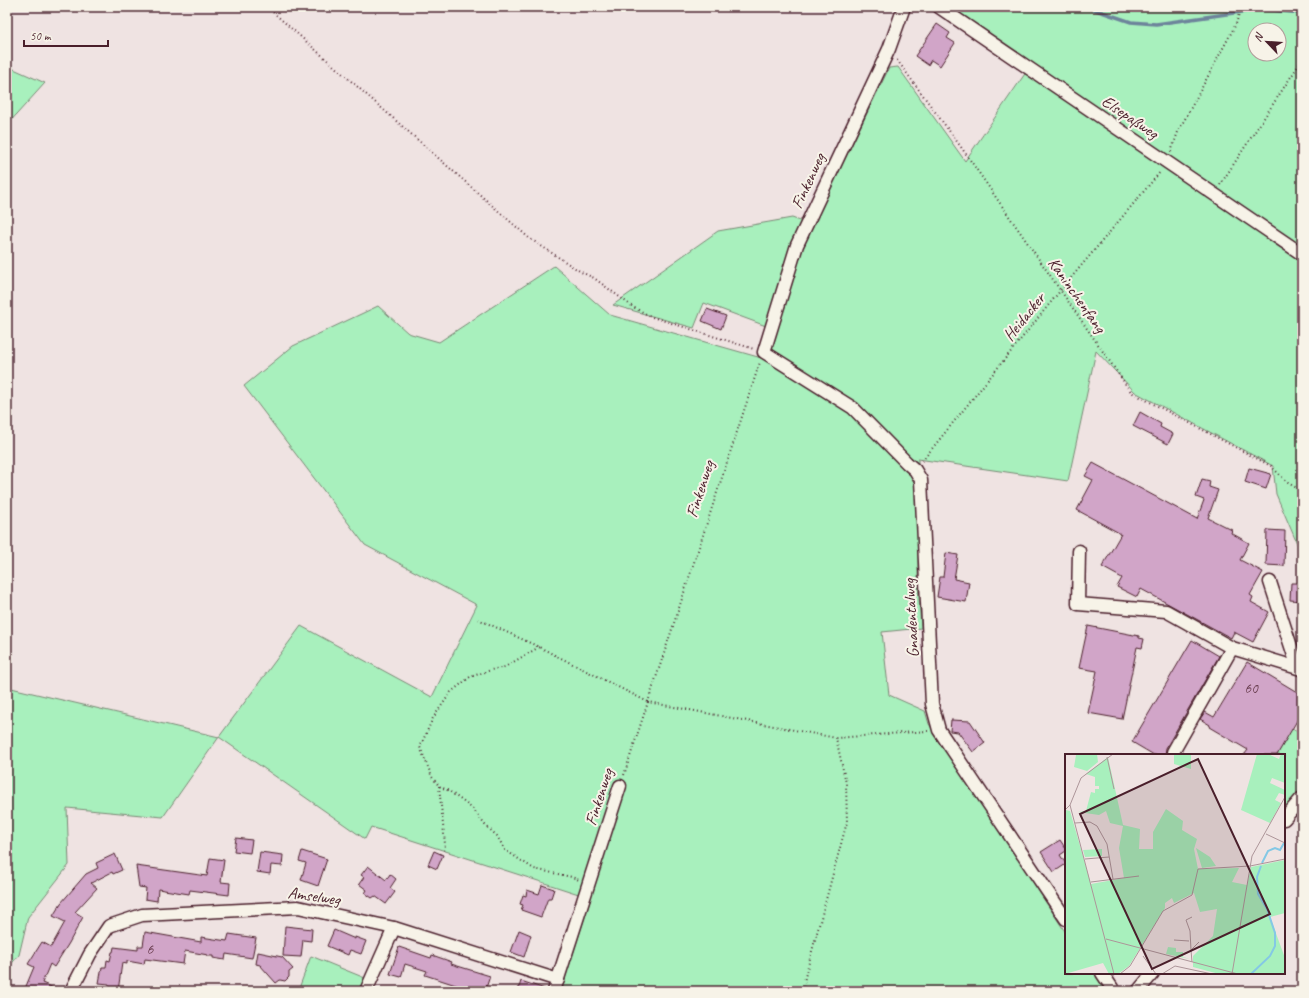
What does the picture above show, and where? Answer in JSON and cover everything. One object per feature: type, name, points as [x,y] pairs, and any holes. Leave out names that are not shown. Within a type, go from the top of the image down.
[{"type":"street","name":"Finkenweg","points":[[764,352],[796,245],[889,49],[904,7]]},
{"type":"street","name":"Elsepaßweg","points":[[939,7],[1302,254]]},
{"type":"street","name":"Gnadentalweg","points":[[764,352],[853,408],[915,470],[921,480],[932,704],[939,730],[1065,918]]},
{"type":"street","points":[[1079,551],[1078,604],[1166,611],[1232,648],[1300,668]]},
{"type":"street","points":[[1270,582],[1300,668]]},
{"type":"street","points":[[1173,752],[1232,648]]},
{"type":"street","name":"Finkenweg","points":[[556,985],[620,786]]},
{"type":"street","points":[[1285,818],[1302,798]]},
{"type":"street","name":"Amselweg","points":[[71,991],[90,954],[109,926],[142,915],[298,907],[394,928],[556,985]]},
{"type":"street","points":[[366,991],[394,928]]},
{"type":"street","points":[[1103,974],[1114,991]]},
{"type":"street","points":[[1138,991],[1152,974]]},
{"type":"path","points":[[267,7],[529,238],[581,272],[594,278],[633,307],[652,317],[764,352]]},
{"type":"path","points":[[1168,163],[1178,132],[1236,24],[1241,7]]},
{"type":"path","name":"Kaninchenfang","points":[[889,49],[961,147],[1060,292],[1131,392],[1271,466],[1288,483],[1302,491]]},
{"type":"path","points":[[1214,194],[1302,60]]},
{"type":"path","name":"Heidacker","points":[[915,470],[1060,292],[1168,163]]},
{"type":"path","name":"Finkenweg","points":[[620,786],[764,352]]},
{"type":"path","points":[[478,619],[539,647],[648,702],[836,738],[939,730]]},
{"type":"path","points":[[539,647],[505,667],[470,677],[451,692],[433,718],[420,748],[432,776],[439,786],[449,791],[473,809],[485,825],[497,836],[505,850],[534,869],[572,877],[588,886]]},
{"type":"path","points":[[803,991],[804,977],[847,822],[846,783],[836,738]]},
{"type":"path","points":[[439,786],[444,852]]},
{"type":"green space","points":[[947,7],[1302,7],[1302,555],[1276,494],[1273,466],[1135,392],[1096,351],[1068,481],[918,459],[918,584],[921,628],[882,632],[889,695],[925,711],[929,724],[1065,931],[1065,974],[1095,974],[1106,991],[561,991],[591,898],[371,827],[365,839],[219,737],[301,626],[432,697],[477,605],[365,545],[244,386],[293,346],[378,306],[408,333],[439,342],[554,266],[610,315],[765,359],[805,241],[889,68],[898,67],[965,161],[1031,65]]},
{"type":"green space","points":[[7,66],[45,83],[7,125]]},
{"type":"green space","points":[[792,218],[803,222],[766,326],[704,303],[694,328],[613,305],[718,231]]},
{"type":"green space","points":[[7,687],[219,737],[163,817],[67,808],[69,865],[28,917],[19,955],[7,969]]},
{"type":"green space","points":[[1292,728],[1302,734],[1302,789],[1285,809],[1285,754],[1278,754]]},
{"type":"green space","points":[[311,956],[365,978],[360,991],[298,991]]},
{"type":"building","points":[[937,24],[950,33],[947,38],[955,43],[940,66],[931,60],[928,65],[915,56]]},
{"type":"building","points":[[707,309],[726,316],[721,329],[702,321]]},
{"type":"building","points":[[1140,412],[1161,424],[1160,427],[1173,434],[1168,444],[1133,426]]},
{"type":"building","points":[[1093,463],[1197,519],[1204,500],[1196,497],[1202,479],[1210,481],[1209,487],[1218,490],[1208,518],[1232,530],[1231,533],[1249,543],[1240,560],[1263,572],[1250,595],[1253,597],[1251,602],[1269,612],[1253,642],[1234,632],[1231,638],[1141,589],[1137,597],[1117,587],[1122,578],[1102,567],[1121,534],[1077,510],[1093,480],[1085,476]]},
{"type":"building","points":[[1249,468],[1271,474],[1266,489],[1245,482]]},
{"type":"building","points":[[1267,530],[1285,531],[1284,566],[1266,565]]},
{"type":"building","points":[[946,553],[958,555],[954,579],[969,582],[966,602],[937,597],[940,577],[943,577]]},
{"type":"building","points":[[1291,583],[1302,583],[1302,601],[1290,600]]},
{"type":"building","points":[[1088,626],[1139,636],[1139,638],[1144,639],[1142,648],[1137,647],[1122,719],[1088,713],[1097,671],[1079,668]]},
{"type":"building","points":[[1192,640],[1219,656],[1166,748],[1165,754],[1152,754],[1132,742]]},
{"type":"building","points":[[1247,662],[1302,695],[1302,712],[1278,754],[1245,754],[1248,750],[1209,727],[1210,725],[1200,719],[1205,712],[1214,717]]},
{"type":"building","points":[[951,720],[970,721],[985,743],[973,752],[958,732],[950,731]]},
{"type":"building","points":[[236,838],[252,840],[250,853],[234,851]]},
{"type":"building","points":[[1060,840],[1065,848],[1065,852],[1060,855],[1065,865],[1054,872],[1041,852]]},
{"type":"building","points":[[302,851],[327,859],[318,886],[301,880],[306,863],[299,861]]},
{"type":"building","points":[[434,851],[443,855],[437,869],[428,865]]},
{"type":"building","points":[[260,852],[283,855],[282,866],[271,865],[270,874],[257,872]]},
{"type":"building","points":[[115,854],[122,870],[113,874],[112,872],[91,883],[97,888],[75,912],[83,917],[54,967],[50,964],[42,983],[61,991],[24,991],[34,967],[28,964],[42,942],[51,947],[65,922],[53,916],[61,903],[86,874],[98,868],[96,863]]},
{"type":"building","points":[[210,858],[224,860],[221,882],[230,883],[229,895],[190,890],[189,894],[158,889],[157,901],[145,899],[146,888],[139,887],[136,866],[207,876]]},
{"type":"building","points":[[368,866],[386,880],[390,874],[396,879],[390,888],[395,892],[386,904],[375,896],[372,898],[365,893],[367,890],[359,884],[364,877],[361,875]]},
{"type":"building","points":[[542,885],[554,889],[551,898],[548,898],[541,917],[521,910],[523,905],[520,904],[523,895],[526,896],[527,890],[539,894]]},
{"type":"building","points":[[285,926],[312,929],[311,941],[303,940],[301,957],[283,956]]},
{"type":"building","points":[[334,930],[355,939],[355,937],[366,941],[361,954],[350,950],[348,955],[327,946]]},
{"type":"building","points":[[519,930],[531,935],[524,957],[511,952]]},
{"type":"building","points":[[145,932],[201,942],[201,937],[227,941],[229,934],[256,938],[252,958],[226,954],[225,960],[213,958],[213,956],[185,951],[183,964],[145,959],[144,964],[127,961],[127,964],[122,963],[118,991],[108,991],[109,984],[99,983],[102,967],[106,967],[107,960],[110,961],[114,947],[138,950],[138,946],[143,946]]},
{"type":"building","points":[[399,947],[431,958],[432,955],[452,962],[451,964],[490,976],[485,991],[461,991],[462,987],[425,975],[427,971],[405,964],[401,977],[390,974]]},
{"type":"building","points":[[258,952],[282,957],[293,969],[289,972],[289,977],[285,981],[280,980],[276,983],[260,965],[256,964]]},
{"type":"building","points":[[521,981],[545,989],[545,991],[518,991]]},
{"type":"waterway","points":[[1087,7],[1131,22],[1156,24],[1262,9],[1302,13]]}]
